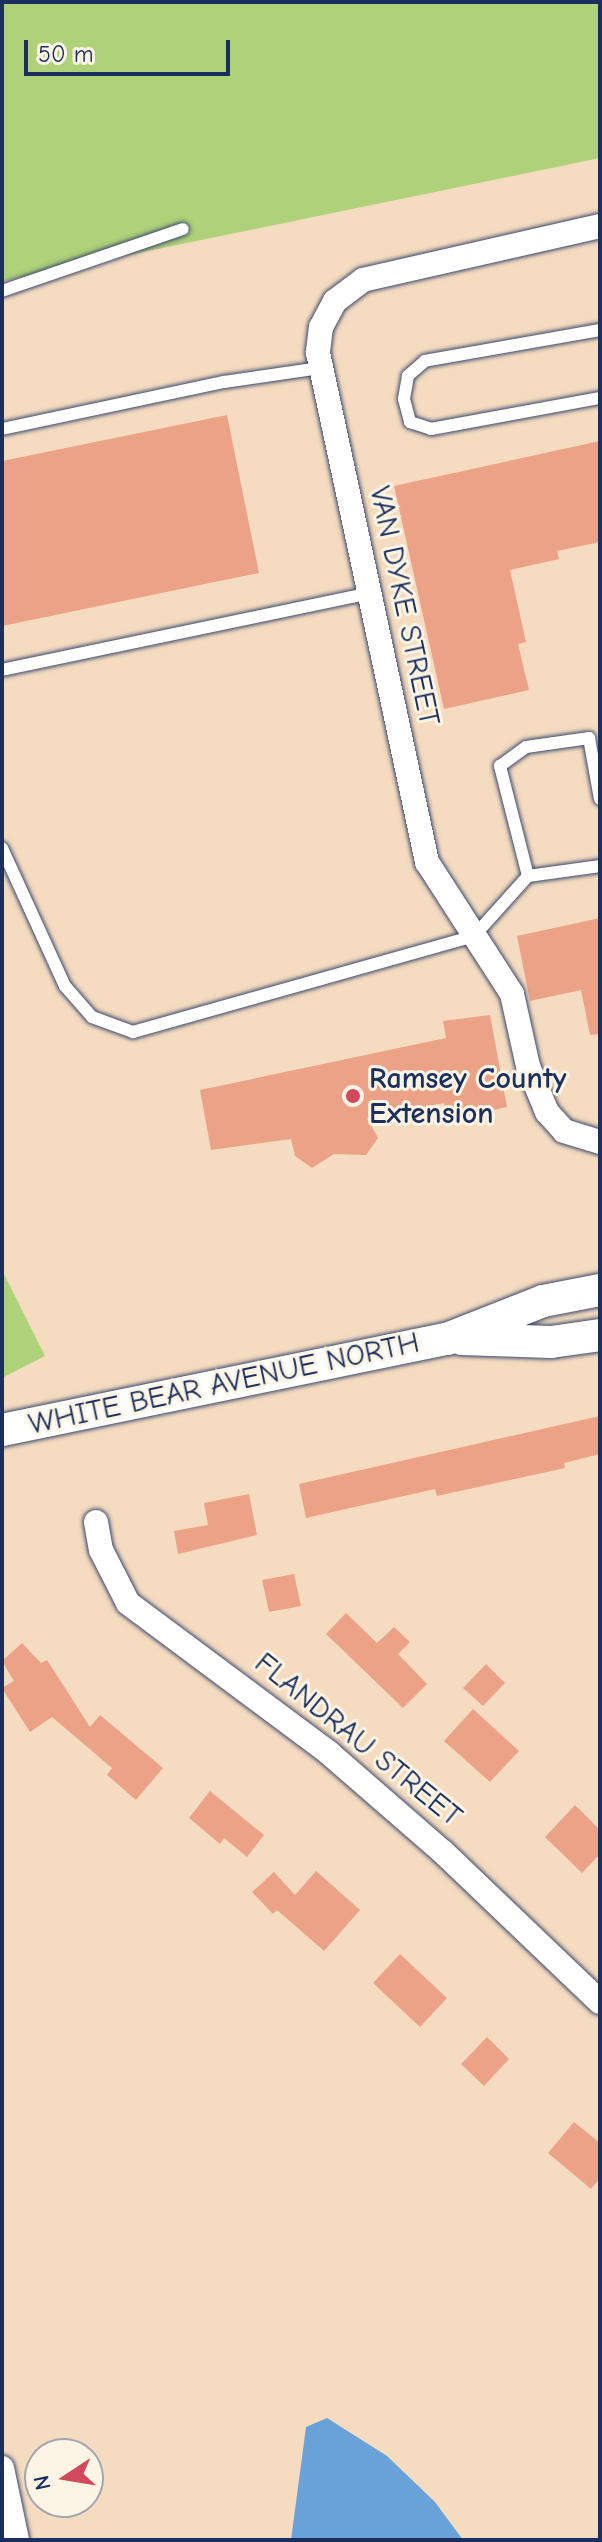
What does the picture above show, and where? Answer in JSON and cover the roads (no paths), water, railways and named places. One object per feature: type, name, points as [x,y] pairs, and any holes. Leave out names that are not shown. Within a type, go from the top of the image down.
[{"type":"main road","name":"WHITE BEAR AVENUE NORTH","points":[[2,1430],[447,1339],[543,1301],[600,1290]]},
{"type":"main road","name":"WHITE BEAR AVENUE NORTH","points":[[447,1339],[551,1342],[600,1335]]},
{"type":"street","name":"VAN DYKE STREET","points":[[600,226],[363,280],[341,295],[327,314],[318,340],[320,368],[424,852],[437,883],[512,994],[528,1066],[547,1112],[564,1131],[600,1142]]},
{"type":"street","name":"FLANDRAU STREET","points":[[96,1522],[101,1550],[128,1603],[329,1753],[443,1852],[600,2002]]},
{"type":"street","points":[[2,2468],[17,2540]]},
{"type":"lane","points":[[2,291],[183,229]]},
{"type":"lane","points":[[600,330],[425,361],[408,376],[404,399],[410,422],[431,429],[495,421],[600,398]]},
{"type":"lane","points":[[2,429],[224,382],[320,368]]},
{"type":"lane","points":[[2,670],[369,593]]},
{"type":"lane","points":[[528,876],[500,766],[526,747],[589,738],[600,799]]},
{"type":"lane","points":[[2,848],[65,986],[92,1017],[133,1032],[474,936],[528,876],[600,866]]},
{"type":"water","points":[[327,2418],[387,2456],[435,2502],[463,2540],[291,2540],[306,2427]]},
{"type":"place","name":"Ramsey County Extension","points":[[353,1096]]}]
